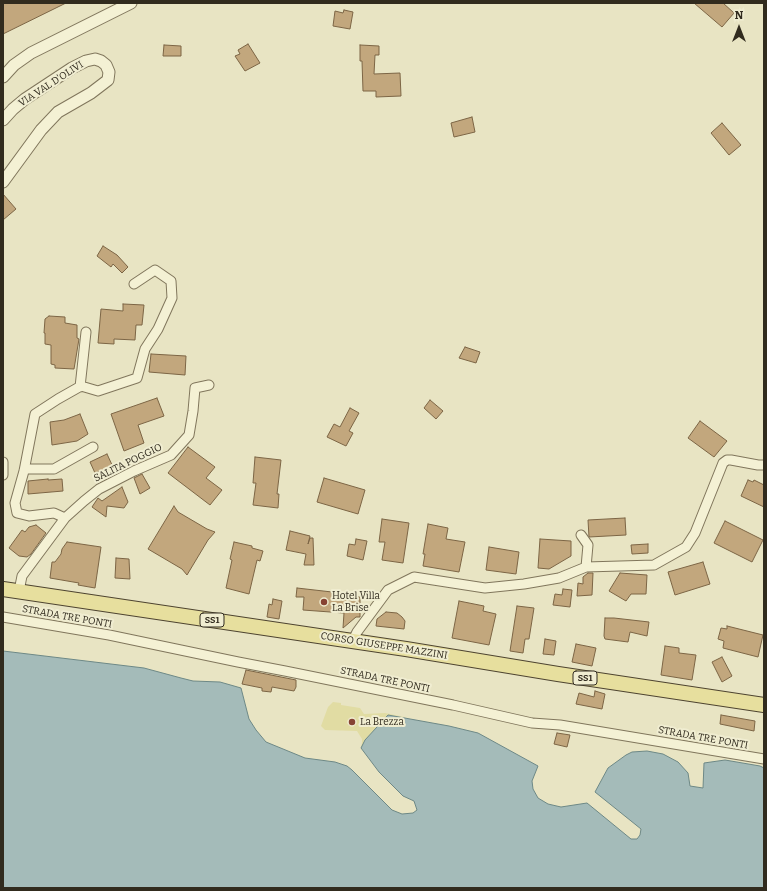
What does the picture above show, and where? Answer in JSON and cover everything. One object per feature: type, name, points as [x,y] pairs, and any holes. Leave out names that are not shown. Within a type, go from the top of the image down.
[{"type":"main road","name":"CORSO GIUSEPPE MAZZINI","points":[[3,589],[406,649],[764,705]]},
{"type":"street","points":[[3,77],[14,65],[31,53],[115,6],[131,3]]},
{"type":"street","name":"VIA VAL D'OLIVI","points":[[3,120],[25,99],[72,68],[86,61],[95,59],[106,65],[109,72],[108,80],[91,93],[58,112],[41,130],[3,182]]},
{"type":"street","points":[[65,518],[54,513],[29,516],[17,513],[15,504],[25,469],[35,414],[80,387],[98,391],[138,378],[145,349],[158,329],[172,298],[171,281],[155,270],[134,284]]},
{"type":"street","points":[[80,387],[86,332]]},
{"type":"street","name":"SALITA POGGIO","points":[[19,591],[22,576],[65,518],[99,489],[134,470],[171,455],[189,435],[195,388],[209,385]]},
{"type":"street","points":[[25,469],[54,469],[93,447]]},
{"type":"street","points":[[352,642],[357,632],[388,590],[414,578],[485,588],[524,584],[559,578],[586,567],[654,565],[686,546],[695,533],[723,463],[727,460],[731,460],[762,466]]},
{"type":"street","points":[[3,462],[3,476]]},
{"type":"street","points":[[581,535],[588,545],[586,567]]},
{"type":"street","name":"STRADA TRE PONTI","points":[[3,617],[109,635],[453,705],[532,723],[560,725],[764,759]]},
{"type":"sand","name":"La Brezza","points":[[333,702],[360,708],[364,714],[385,713],[409,718],[388,715],[365,740],[361,748],[362,739],[357,731],[325,730],[321,726],[328,707]]},
{"type":"water","points":[[3,651],[144,668],[193,681],[220,682],[241,688],[249,719],[266,742],[305,758],[335,762],[347,766],[392,810],[402,814],[413,813],[417,810],[414,801],[403,796],[379,772],[361,748],[365,740],[388,715],[478,733],[538,766],[532,781],[533,789],[538,798],[548,804],[561,807],[587,803],[631,839],[637,839],[640,835],[641,829],[595,792],[608,768],[626,755],[632,752],[647,751],[663,754],[678,762],[688,773],[690,786],[703,788],[704,763],[725,760],[760,766],[764,768],[764,888],[3,888]]},
{"type":"building","points":[[3,3],[66,3],[3,34]]},
{"type":"building","points":[[694,3],[723,3],[734,13],[722,27]]},
{"type":"building","points":[[344,10],[353,12],[350,29],[333,26],[335,11],[343,13]]},
{"type":"building","points":[[248,44],[260,63],[245,71],[235,56],[240,54],[238,50]]},
{"type":"building","points":[[164,45],[181,46],[181,56],[163,56]]},
{"type":"building","points":[[360,45],[379,46],[379,55],[375,55],[374,74],[400,73],[401,96],[376,97],[376,91],[363,91]]},
{"type":"building","points":[[472,117],[475,132],[454,137],[451,123]]},
{"type":"building","points":[[722,123],[741,145],[729,155],[711,133]]},
{"type":"building","points":[[3,194],[16,209],[3,220]]},
{"type":"building","points":[[103,246],[117,255],[128,267],[122,273],[113,264],[111,267],[97,256]]},
{"type":"building","points":[[123,304],[144,305],[142,325],[136,325],[135,340],[114,339],[114,344],[98,343],[101,309],[123,311]]},
{"type":"building","points":[[49,316],[65,317],[65,323],[77,325],[77,338],[79,339],[74,369],[55,368],[55,365],[51,364],[51,345],[45,344],[44,333],[45,319]]},
{"type":"building","points":[[465,347],[480,352],[476,363],[459,358]]},
{"type":"building","points":[[151,354],[186,356],[185,375],[149,372]]},
{"type":"building","points":[[157,398],[164,416],[138,425],[144,443],[124,451],[111,414]]},
{"type":"building","points":[[430,400],[443,411],[436,419],[424,408]]},
{"type":"building","points":[[350,408],[359,413],[349,431],[353,433],[346,446],[327,437],[334,424],[340,427]]},
{"type":"building","points":[[80,414],[88,434],[77,441],[52,445],[50,422],[64,420]]},
{"type":"building","points":[[700,421],[727,441],[714,457],[688,438]]},
{"type":"building","points":[[188,447],[215,467],[206,478],[222,490],[210,505],[168,473]]},
{"type":"building","points":[[107,454],[113,467],[95,473],[90,462]]},
{"type":"building","points":[[255,457],[281,460],[277,494],[279,494],[278,508],[253,505],[256,483],[253,483]]},
{"type":"building","points":[[142,474],[150,488],[140,494],[134,478]]},
{"type":"building","points":[[324,478],[365,490],[358,514],[317,502]]},
{"type":"building","points":[[62,479],[63,491],[28,494],[28,481]]},
{"type":"building","points":[[748,480],[753,482],[754,480],[764,485],[764,507],[741,496]]},
{"type":"building","points":[[122,487],[128,502],[124,508],[107,506],[106,517],[92,507],[98,498],[102,501]]},
{"type":"building","points":[[174,506],[178,512],[215,532],[208,540],[187,575],[182,569],[148,549]]},
{"type":"building","points":[[625,518],[626,535],[589,537],[588,520]]},
{"type":"building","points":[[382,519],[409,523],[403,563],[382,560],[385,542],[379,542]]},
{"type":"building","points":[[725,521],[763,540],[752,562],[714,543]]},
{"type":"building","points":[[428,524],[448,528],[446,539],[465,542],[459,572],[423,566],[425,554],[423,554]]},
{"type":"building","points":[[36,525],[46,533],[31,554],[27,557],[19,556],[9,548],[22,530],[25,532],[29,527]]},
{"type":"building","points":[[290,531],[310,536],[308,544],[310,538],[313,538],[314,565],[304,565],[306,554],[286,550]]},
{"type":"building","points":[[356,539],[367,541],[363,560],[347,556],[349,544],[355,545]]},
{"type":"building","points":[[540,539],[571,541],[571,556],[549,569],[538,568]]},
{"type":"building","points":[[67,542],[101,547],[95,588],[78,585],[79,583],[50,578],[52,562],[55,562],[61,554],[62,549]]},
{"type":"building","points":[[234,542],[252,546],[252,548],[263,551],[260,561],[257,560],[249,594],[226,588]]},
{"type":"building","points":[[648,544],[648,553],[632,554],[631,545]]},
{"type":"building","points":[[489,547],[519,552],[516,574],[486,570]]},
{"type":"building","points":[[116,558],[129,559],[130,579],[115,578]]},
{"type":"building","points":[[703,562],[710,584],[675,595],[668,572]]},
{"type":"building","points":[[588,573],[593,573],[592,595],[577,596],[578,583],[583,584],[583,577]]},
{"type":"building","points":[[620,573],[647,575],[646,594],[631,594],[626,601],[609,591]]},
{"type":"building","points":[[297,588],[332,592],[332,596],[360,597],[360,617],[356,617],[343,628],[344,613],[303,610],[304,597],[296,597]]},
{"type":"building","points":[[563,589],[572,590],[570,607],[553,605],[555,594],[562,595]]},
{"type":"building","points":[[273,599],[282,601],[279,619],[267,617],[269,604],[272,605]]},
{"type":"building","points":[[459,601],[484,606],[483,611],[496,614],[489,645],[452,638]]},
{"type":"building","points":[[517,606],[534,608],[529,639],[525,639],[523,653],[510,651]]},
{"type":"building","points":[[386,612],[397,613],[402,617],[405,621],[404,629],[376,626],[377,619]]},
{"type":"building","points":[[605,618],[649,622],[647,636],[630,632],[628,642],[605,639]]},
{"type":"building","points":[[727,626],[763,635],[758,657],[723,648],[724,641],[718,639],[721,628],[727,629]]},
{"type":"building","points":[[545,639],[556,641],[554,655],[543,654]]},
{"type":"building","points":[[576,644],[596,648],[592,666],[572,662]]},
{"type":"building","points":[[665,646],[679,648],[679,653],[696,655],[692,680],[661,675]]},
{"type":"building","points":[[722,657],[732,676],[722,682],[712,662]]},
{"type":"building","points":[[246,670],[296,680],[296,687],[294,691],[272,687],[271,692],[262,691],[262,688],[242,684]]},
{"type":"building","points":[[595,691],[605,694],[602,709],[576,704],[579,693],[594,697]]},
{"type":"building","points":[[721,715],[755,721],[754,731],[720,724]]},
{"type":"building","points":[[557,733],[570,735],[567,747],[554,744]]},
{"type":"place","name":"Hotel Villa La Brise","points":[[324,602]]},
{"type":"place","name":"La Brezza","points":[[352,722]]}]
